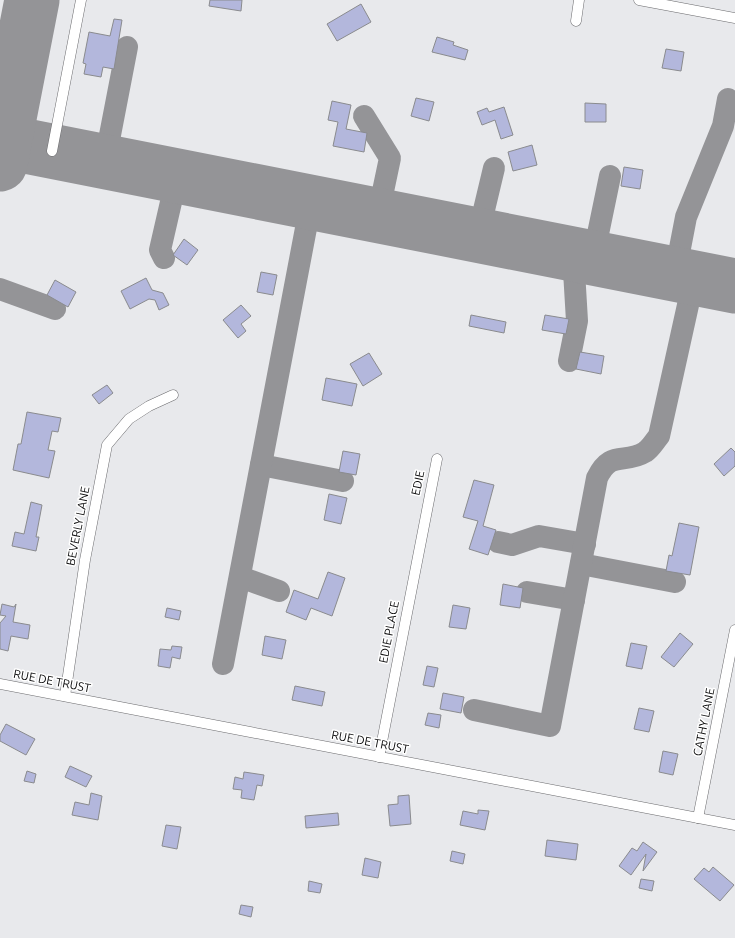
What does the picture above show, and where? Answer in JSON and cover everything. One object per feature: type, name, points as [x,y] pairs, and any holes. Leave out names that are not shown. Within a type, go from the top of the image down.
[{"type":"street","points":[[52,151],[82,0]]},
{"type":"street","points":[[576,21],[579,0]]},
{"type":"street","points":[[639,0],[735,18]]},
{"type":"street","name":"BEVERLY LANE","points":[[65,696],[85,560],[107,445],[129,419],[149,406],[173,395]]},
{"type":"street","name":"EDIE","points":[[425,513],[436,459]]},
{"type":"street","name":"EDIE PLACE","points":[[379,757],[425,513]]},
{"type":"street","name":"CATHY LANE","points":[[698,818],[735,630]]},
{"type":"street","name":"RUE DE TRUST","points":[[0,684],[735,826]]},
{"type":"building","points":[[210,0],[242,0],[241,11],[209,6]]},
{"type":"building","points":[[361,4],[371,22],[337,41],[327,24]]},
{"type":"building","points":[[114,19],[122,20],[114,69],[103,67],[101,77],[84,74],[86,64],[83,63],[89,32],[110,36]]},
{"type":"building","points":[[437,37],[454,42],[453,45],[468,50],[465,60],[432,52]]},
{"type":"building","points":[[666,49],[684,52],[681,71],[662,68]]},
{"type":"building","points":[[416,98],[434,102],[429,121],[411,116]]},
{"type":"building","points":[[332,101],[351,105],[346,129],[367,133],[364,152],[333,146],[338,122],[328,120]]},
{"type":"building","points":[[585,103],[606,104],[606,122],[585,122]]},
{"type":"building","points":[[504,107],[513,135],[501,139],[495,120],[482,125],[477,112],[487,108],[489,112]]},
{"type":"building","points":[[532,145],[537,165],[513,171],[508,152]]},
{"type":"building","points":[[624,167],[643,170],[640,189],[621,186]]},
{"type":"building","points":[[184,239],[198,250],[187,265],[173,255]]},
{"type":"building","points":[[261,272],[277,275],[273,295],[257,292]]},
{"type":"building","points":[[146,278],[152,290],[163,293],[169,305],[159,310],[155,300],[149,299],[130,309],[121,291]]},
{"type":"building","points":[[55,280],[76,292],[68,307],[47,295]]},
{"type":"building","points":[[241,305],[251,316],[241,324],[246,331],[238,338],[223,320]]},
{"type":"building","points":[[471,315],[506,322],[504,333],[469,326]]},
{"type":"building","points":[[545,315],[569,319],[566,334],[542,330]]},
{"type":"building","points":[[580,352],[604,356],[601,374],[576,369]]},
{"type":"building","points":[[369,353],[382,374],[363,386],[350,364]]},
{"type":"building","points":[[326,378],[357,384],[352,406],[322,400]]},
{"type":"building","points":[[107,385],[113,393],[99,404],[92,395]]},
{"type":"building","points":[[27,412],[61,418],[58,432],[52,431],[48,450],[55,451],[49,478],[13,470],[18,444],[21,444]]},
{"type":"building","points":[[731,448],[735,452],[735,466],[724,476],[714,464]]},
{"type":"building","points":[[343,451],[360,454],[356,475],[339,472]]},
{"type":"building","points":[[474,480],[494,485],[483,526],[496,530],[488,555],[469,549],[478,521],[463,517]]},
{"type":"building","points":[[329,494],[347,498],[341,524],[324,520]]},
{"type":"building","points":[[31,502],[42,505],[36,537],[39,537],[36,551],[12,546],[15,532],[24,534]]},
{"type":"building","points":[[679,523],[699,527],[690,575],[666,571],[669,555],[672,556]]},
{"type":"building","points":[[328,572],[345,578],[332,616],[311,608],[306,620],[286,612],[294,590],[318,599]]},
{"type":"building","points":[[503,584],[523,588],[520,608],[500,605]]},
{"type":"building","points":[[2,604],[14,607],[16,604],[13,622],[30,625],[28,639],[11,636],[8,651],[0,649],[0,623],[6,616],[0,615]]},
{"type":"building","points":[[453,605],[470,608],[466,629],[449,627]]},
{"type":"building","points":[[167,608],[181,611],[179,620],[165,617]]},
{"type":"building","points":[[680,633],[693,644],[674,667],[661,657]]},
{"type":"building","points":[[265,636],[286,640],[282,659],[262,655]]},
{"type":"building","points":[[631,643],[647,646],[642,669],[626,666]]},
{"type":"building","points":[[172,646],[182,647],[180,659],[172,657],[170,668],[158,666],[160,649],[171,650]]},
{"type":"building","points":[[427,666],[438,668],[434,687],[423,685]]},
{"type":"building","points":[[295,686],[325,692],[322,706],[292,700]]},
{"type":"building","points":[[443,693],[464,697],[461,713],[440,709]]},
{"type":"building","points":[[639,708],[654,711],[649,732],[634,729]]},
{"type":"building","points":[[428,713],[441,715],[439,728],[425,725]]},
{"type":"building","points":[[6,724],[35,739],[26,755],[0,741],[0,735]]},
{"type":"building","points":[[663,751],[678,754],[673,775],[659,772]]},
{"type":"building","points":[[70,766],[92,776],[86,787],[65,777]]},
{"type":"building","points":[[27,771],[36,774],[34,783],[24,781]]},
{"type":"building","points":[[244,772],[264,775],[262,786],[257,785],[254,800],[241,798],[242,790],[233,789],[235,777],[243,779]]},
{"type":"building","points":[[91,793],[102,796],[98,820],[72,815],[75,802],[89,805]]},
{"type":"building","points":[[409,795],[411,824],[390,826],[388,805],[398,804],[398,796]]},
{"type":"building","points":[[478,810],[489,811],[485,830],[460,825],[463,811],[478,814]]},
{"type":"building","points":[[338,813],[339,825],[306,828],[305,816]]},
{"type":"building","points":[[166,825],[181,827],[177,849],[162,846]]},
{"type":"building","points":[[547,840],[578,844],[576,860],[545,856]]},
{"type":"building","points":[[643,842],[657,852],[643,871],[646,854],[631,875],[619,866],[632,848],[637,851]]},
{"type":"building","points":[[452,851],[465,854],[463,864],[450,861]]},
{"type":"building","points":[[365,858],[381,862],[378,878],[362,875]]},
{"type":"building","points":[[713,867],[734,885],[720,901],[694,879],[704,868],[709,872]]},
{"type":"building","points":[[641,879],[654,881],[652,891],[639,888]]},
{"type":"building","points":[[309,881],[322,884],[320,893],[308,891]]},
{"type":"building","points":[[241,905],[253,907],[251,917],[239,914]]},
{"type":"taxiway","points":[[105,161],[127,47]]},
{"type":"taxiway","points":[[675,274],[686,217],[723,126],[728,99]]},
{"type":"taxiway","points":[[364,116],[390,158],[378,215]]},
{"type":"taxiway","points":[[478,235],[494,168]]},
{"type":"taxiway","points":[[164,258],[160,250],[177,176]]},
{"type":"taxiway","points":[[593,258],[610,176]]},
{"type":"taxiway","points":[[223,664],[311,202]]},
{"type":"taxiway","points":[[569,361],[577,321],[573,254]]},
{"type":"taxiway","points":[[474,710],[550,726],[597,478],[607,464],[613,460],[637,456],[645,452],[651,447],[659,436],[694,278]]},
{"type":"taxiway","points":[[0,289],[55,309]]},
{"type":"taxiway","points":[[261,465],[343,481]]},
{"type":"taxiway","points":[[498,542],[512,545],[539,536],[585,544]]},
{"type":"taxiway","points":[[581,564],[675,582]]},
{"type":"taxiway","points":[[240,577],[279,591]]},
{"type":"taxiway","points":[[527,592],[574,600]]},
{"type":"runway","points":[[0,164],[32,0]]},
{"type":"runway","points":[[0,141],[735,286]]}]
